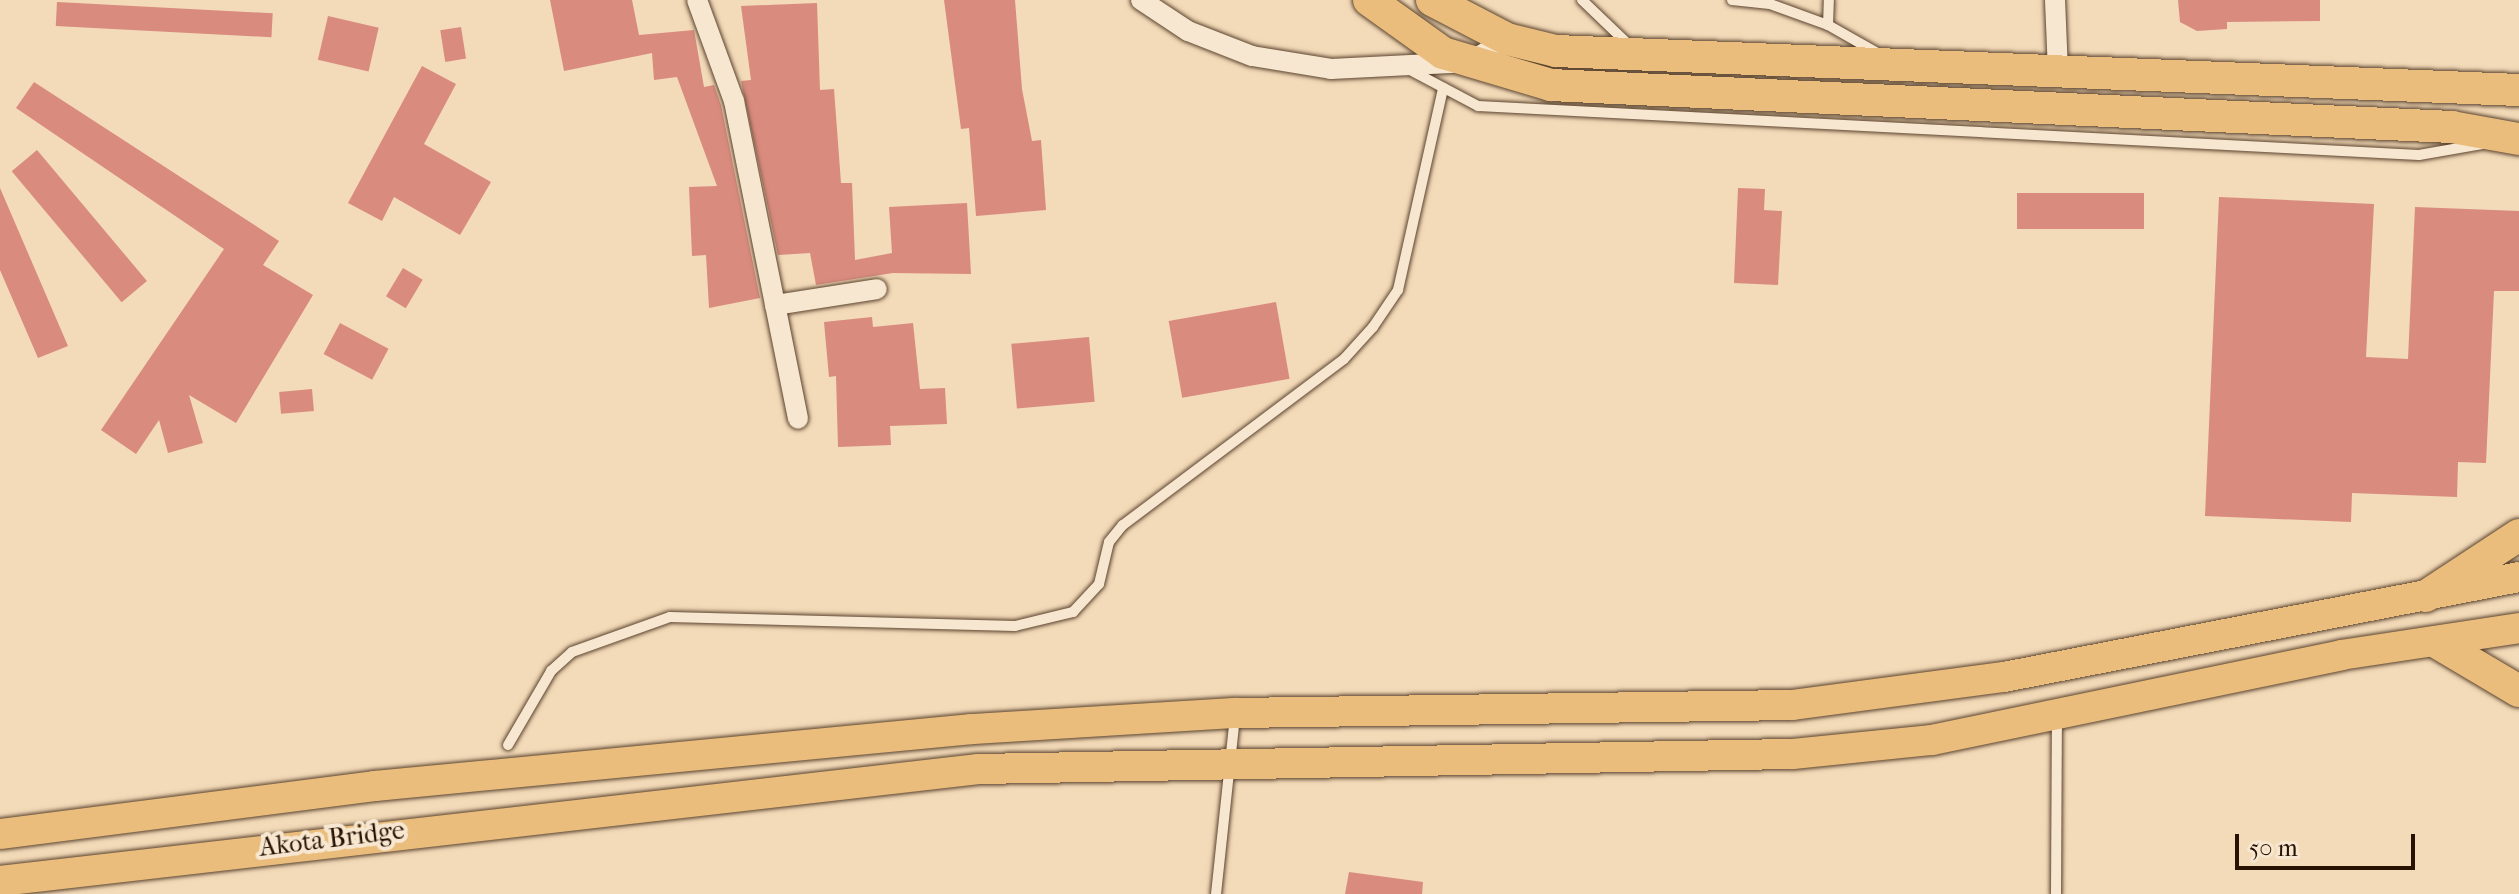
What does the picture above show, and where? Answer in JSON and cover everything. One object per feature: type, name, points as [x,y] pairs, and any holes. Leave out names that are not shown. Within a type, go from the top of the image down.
[{"type":"highway","points":[[1369,0],[1443,53],[1551,85],[2452,127],[2513,138]]},
{"type":"highway","points":[[1432,0],[1507,39],[1556,51],[2519,90]]},
{"type":"highway","points":[[2463,88],[2519,74]]},
{"type":"highway","points":[[2426,596],[2519,535]]},
{"type":"highway","points":[[2436,642],[2519,691]]},
{"type":"main road","points":[[0,834],[375,786],[972,729],[1235,713],[1793,705],[1934,689],[2519,577]]},
{"type":"main road","name":"Akota Bridge","points":[[0,881],[979,769],[1231,760],[1793,754],[1932,740],[2341,655],[2519,628]]},
{"type":"street","points":[[697,0],[734,101],[798,419]]},
{"type":"street","points":[[1141,0],[1188,31],[1252,56],[1331,69],[1470,62],[1507,39]]},
{"type":"street","points":[[2055,0],[2058,71]]},
{"type":"street","points":[[775,305],[877,289]]},
{"type":"lane","points":[[1582,0],[1638,54]]},
{"type":"lane","points":[[1732,0],[1770,4],[1828,25],[1898,65]]},
{"type":"lane","points":[[1828,25],[1829,0]]},
{"type":"lane","points":[[1402,66],[1478,106],[2419,155],[2513,138]]},
{"type":"lane","points":[[508,745],[551,671],[572,652],[670,617],[1015,626],[1073,612],[1099,584],[1109,542],[1123,525],[1344,359],[1373,327],[1398,290],[1443,88]]},
{"type":"lane","points":[[1216,894],[1235,713]]},
{"type":"lane","points":[[2056,894],[2057,715]]},
{"type":"building","points":[[550,0],[632,0],[639,35],[694,30],[704,87],[714,85],[721,105],[760,298],[709,308],[706,255],[692,256],[689,187],[717,186],[677,77],[654,80],[652,53],[564,71]]},
{"type":"building","points":[[944,0],[1015,0],[1022,89],[1032,141],[1041,140],[1046,210],[976,216],[969,128],[961,129]]},
{"type":"building","points":[[2178,0],[2320,0],[2320,21],[2227,22],[2227,29],[2197,31],[2180,22]]},
{"type":"building","points":[[57,2],[273,13],[271,37],[56,26]]},
{"type":"building","points":[[817,3],[820,90],[834,89],[841,183],[852,183],[855,260],[892,253],[889,207],[967,203],[971,274],[893,273],[816,285],[810,253],[778,255],[741,81],[751,80],[741,6]]},
{"type":"building","points":[[328,16],[379,28],[369,72],[318,60]]},
{"type":"building","points":[[461,27],[466,59],[445,62],[440,30]]},
{"type":"building","points":[[422,66],[456,84],[424,144],[491,182],[460,235],[394,197],[382,221],[348,203]]},
{"type":"building","points":[[34,82],[279,241],[263,265],[313,295],[236,423],[189,395],[203,443],[168,453],[159,420],[136,454],[101,430],[224,249],[16,108]]},
{"type":"building","points":[[37,150],[147,281],[122,302],[12,171]]},
{"type":"building","points":[[0,188],[68,346],[38,358],[0,270]]},
{"type":"building","points":[[1738,188],[1765,189],[1764,210],[1782,211],[1778,285],[1734,283]]},
{"type":"building","points":[[2017,193],[2144,193],[2144,229],[2017,229]]},
{"type":"building","points":[[2219,197],[2374,204],[2366,357],[2408,359],[2415,207],[2519,211],[2519,291],[2494,291],[2486,463],[2458,462],[2457,497],[2352,493],[2351,522],[2205,516]]},
{"type":"building","points":[[403,268],[423,280],[406,308],[386,296]]},
{"type":"building","points":[[1276,302],[1290,379],[1182,398],[1169,321]]},
{"type":"building","points":[[872,317],[873,327],[913,323],[920,389],[945,388],[947,424],[890,426],[891,445],[838,447],[836,376],[829,377],[824,322]]},
{"type":"building","points":[[340,323],[389,349],[372,380],[324,354]]},
{"type":"building","points":[[1089,337],[1095,402],[1017,409],[1011,344]]},
{"type":"building","points":[[312,389],[314,411],[281,414],[279,392]]},
{"type":"building","points":[[1349,872],[1423,882],[1422,894],[1345,894]]}]
